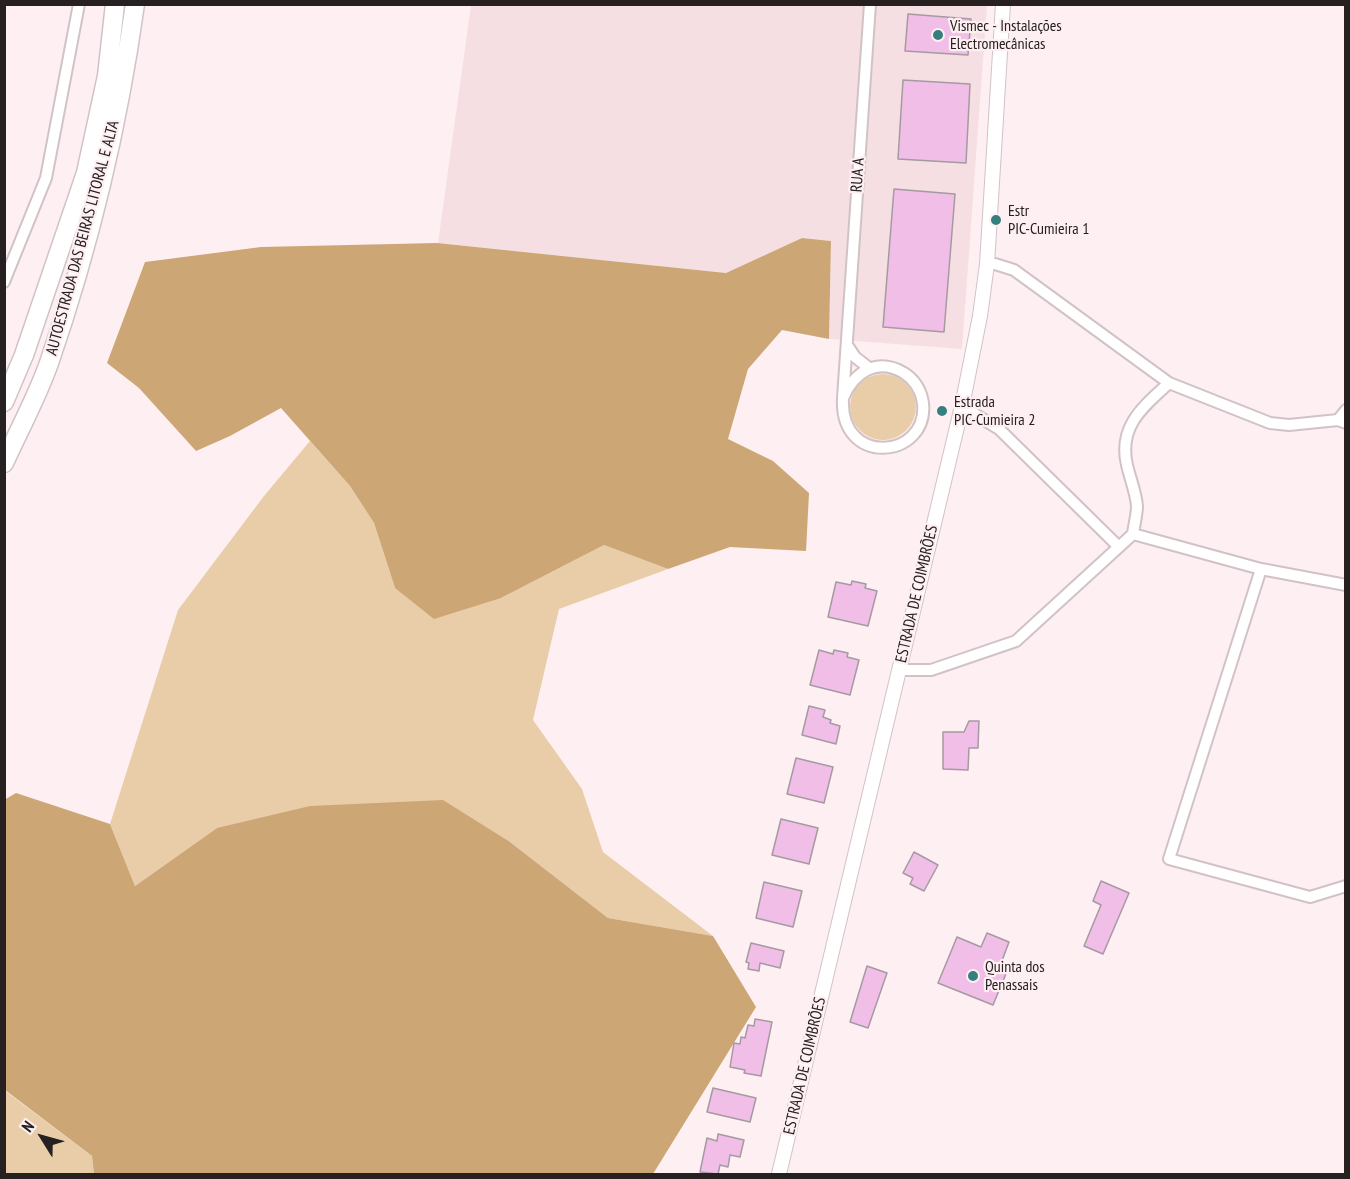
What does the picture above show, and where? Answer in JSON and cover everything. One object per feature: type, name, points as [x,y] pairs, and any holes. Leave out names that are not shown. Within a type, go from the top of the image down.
[{"type":"highway","name":"AUTOESTRADA DAS BEIRAS LITORAL E ALTA","points":[[4,402],[24,355],[87,173],[107,76],[115,4]]},
{"type":"highway","name":"AUTOESTRADA DAS BEIRAS LITORAL E ALTA","points":[[4,463],[48,364],[78,265],[103,174],[124,76],[135,4]]},
{"type":"street","points":[[4,282],[46,178],[79,4]]},
{"type":"street","name":"RUA A","points":[[843,398],[870,4]]},
{"type":"street","name":"ESTRADA DE COIMBRÕES","points":[[779,1174],[962,406],[980,316],[987,264],[1003,4]]},
{"type":"street","points":[[987,264],[1014,270],[1169,383],[1270,423],[1289,425],[1342,422],[1346,410]]},
{"type":"street","points":[[847,345],[855,357],[869,369]]},
{"type":"street","points":[[884,366],[897,369],[909,376],[918,386],[924,411],[920,425],[913,436],[902,444],[890,448],[876,448],[864,444],[853,436],[842,412],[843,398],[848,386],[857,375],[869,369],[884,366]]},
{"type":"street","points":[[899,670],[931,670],[1016,641],[1133,534],[1137,505],[1125,455],[1125,438],[1133,420],[1144,406],[1169,383]]},
{"type":"street","points":[[962,406],[999,429],[1119,547]]},
{"type":"street","points":[[1133,534],[1261,569],[1346,585]]},
{"type":"street","points":[[1261,569],[1169,859],[1310,897],[1346,886]]},
{"type":"shaded area","points":[[471,5],[987,5],[962,349],[829,339],[831,241],[802,238],[726,273],[438,243]]},
{"type":"shaded area","points":[[802,238],[831,241],[829,339],[782,330],[748,369],[728,439],[773,461],[809,493],[806,551],[730,547],[668,569],[604,545],[501,598],[434,619],[395,588],[374,523],[350,486],[281,408],[230,436],[196,451],[139,388],[107,363],[145,262],[261,247],[437,243],[726,273]]},
{"type":"shaded area","points":[[883,374],[896,376],[906,384],[914,394],[916,407],[914,420],[906,430],[896,438],[883,440],[870,438],[860,430],[852,420],[850,407],[852,394],[860,384],[870,376]]},
{"type":"shaded area","points":[[310,441],[350,486],[374,523],[395,588],[501,598],[604,545],[668,569],[559,609],[533,720],[582,789],[603,852],[713,936],[608,918],[510,842],[217,828],[135,886],[110,824],[178,610],[264,496]]},
{"type":"shaded area","points":[[16,793],[110,824],[135,886],[217,828],[310,806],[443,800],[510,842],[608,918],[713,936],[756,1007],[653,1174],[94,1174],[92,1156],[5,1090],[4,800]]},
{"type":"shaded area","points":[[4,1090],[92,1156],[94,1174],[5,1174]]},
{"type":"building","name":"Vismec - Instalações Electromecânicas","points":[[908,14],[971,19],[968,55],[905,51]]},
{"type":"building","points":[[903,80],[970,84],[966,163],[898,159]]},
{"type":"building","points":[[894,189],[955,194],[944,332],[883,327]]},
{"type":"building","points":[[852,581],[866,584],[865,588],[877,591],[868,626],[828,617],[836,582],[851,585]]},
{"type":"building","points":[[819,650],[833,654],[834,650],[848,653],[847,657],[859,660],[850,695],[810,685]]},
{"type":"building","points":[[809,706],[825,710],[823,717],[831,720],[830,723],[840,726],[836,744],[802,735]]},
{"type":"building","points":[[969,721],[979,721],[978,748],[969,748],[968,770],[943,769],[943,732],[964,732]]},
{"type":"building","points":[[796,758],[833,767],[824,803],[787,794]]},
{"type":"building","points":[[781,819],[818,828],[809,864],[772,855]]},
{"type":"building","points":[[914,852],[938,865],[924,891],[910,884],[913,878],[903,873]]},
{"type":"building","points":[[1101,881],[1129,893],[1103,954],[1084,946],[1101,905],[1093,901]]},
{"type":"building","points":[[764,882],[802,891],[793,927],[756,918]]},
{"type":"building","name":"Quinta dos Penassais","points":[[987,933],[1009,942],[1000,966],[1008,969],[993,1005],[938,983],[957,937],[981,947]]},
{"type":"building","points":[[751,943],[784,951],[780,968],[760,963],[759,971],[748,969],[749,963],[746,962]]},
{"type":"building","points":[[867,966],[887,973],[868,1028],[850,1022]]},
{"type":"building","points":[[755,1019],[772,1022],[761,1076],[744,1073],[745,1070],[730,1067],[734,1043],[740,1044],[741,1037],[745,1038],[748,1025],[754,1026]]},
{"type":"building","points":[[713,1088],[756,1098],[750,1122],[707,1112]]},
{"type":"building","points":[[718,1134],[744,1140],[740,1157],[730,1155],[728,1167],[720,1165],[718,1174],[700,1172],[707,1138],[717,1141]]},
{"type":"place","name":"Vismec - Instalações Electromecânicas","points":[[938,35]]},
{"type":"place","name":"Estr PIC-Cumieira 1","points":[[996,220]]},
{"type":"place","name":"Estrada PIC-Cumieira 2","points":[[942,411]]},
{"type":"place","name":"Quinta dos Penassais","points":[[973,976]]}]
